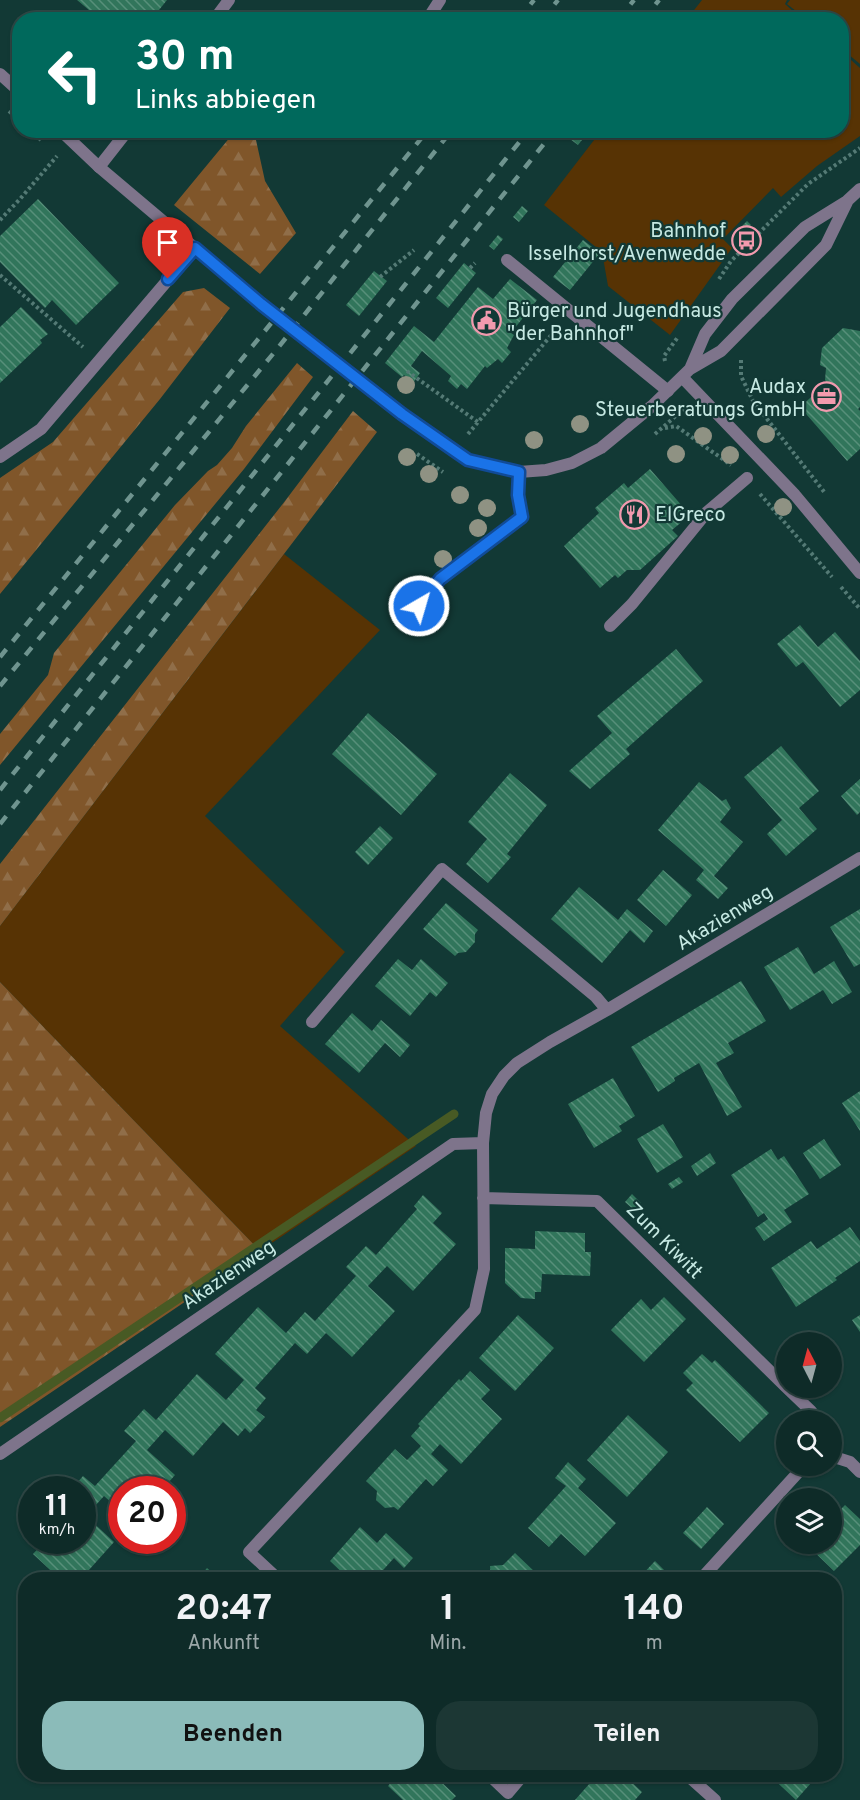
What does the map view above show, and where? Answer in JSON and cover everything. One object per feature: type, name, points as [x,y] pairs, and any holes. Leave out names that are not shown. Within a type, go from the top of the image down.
[{"type":"street","points":[[0,74],[12,85]]},
{"type":"street","points":[[68,138],[99,167],[261,304],[392,407],[468,460],[519,472],[546,470],[572,463],[601,448],[686,373],[721,351],[826,245],[847,201]]},
{"type":"street","points":[[99,167],[122,138]]},
{"type":"street","points":[[686,373],[705,334],[732,299],[805,227],[847,201],[860,189]]},
{"type":"street","points":[[0,457],[41,429],[195,248]]},
{"type":"street","points":[[507,260],[668,391]]},
{"type":"street","points":[[686,373],[795,495],[860,573]]},
{"type":"street","points":[[419,606],[440,579],[522,517],[518,495],[519,472]]},
{"type":"street","points":[[610,626],[632,604],[707,512],[747,478]]},
{"type":"street","name":"Akazienweg","points":[[271,1572],[249,1551],[475,1310],[484,1269],[483,1143],[486,1113],[492,1094],[504,1076],[517,1063],[550,1042],[860,858]]},
{"type":"street","points":[[312,1022],[441,869],[596,998],[607,1010]]},
{"type":"street","name":"Akazienweg","points":[[0,1454],[453,1144],[483,1143]]},
{"type":"street","name":"Zum Kiwitt","points":[[483,1198],[597,1201],[776,1377]]},
{"type":"street","name":"Zum Kiwitt","points":[[797,1398],[810,1410]]},
{"type":"street","points":[[842,1459],[850,1462],[860,1472]]},
{"type":"street","points":[[707,1572],[795,1476]]},
{"type":"street","points":[[496,1782],[508,1793],[517,1782]]},
{"type":"street","points":[[695,1782],[715,1800]]},
{"type":"path","points":[[717,284],[730,261],[808,184],[860,148]]},
{"type":"path","points":[[0,220],[57,155]]},
{"type":"path","points":[[380,276],[414,250]]},
{"type":"path","points":[[470,268],[475,262]]},
{"type":"path","points":[[0,275],[99,361]]},
{"type":"path","points":[[455,451],[572,311]]},
{"type":"path","points":[[741,355],[741,376],[753,401],[831,500]]},
{"type":"path","points":[[407,371],[478,422]]},
{"type":"path","points":[[671,422],[664,428],[676,426],[747,478],[860,609]]},
{"type":"shaded area","points":[[702,0],[787,0],[785,4],[794,12],[693,12]]},
{"type":"shaded area","points":[[790,0],[860,0],[860,64],[849,55],[849,12],[797,12],[787,4]]},
{"type":"shaded area","points":[[849,58],[860,68],[860,136],[817,166],[781,197],[773,188],[723,239],[732,248],[670,335],[608,286],[602,252],[544,205],[596,138],[849,138]]},
{"type":"shaded area","points":[[284,554],[380,630],[205,816],[345,952],[280,1026],[416,1146],[260,1251],[0,982],[0,926]]},
{"type":"green space","points":[[229,138],[256,138],[265,181],[296,233],[260,274],[174,205]]},
{"type":"green space","points":[[204,288],[230,308],[160,399],[0,594],[0,478],[53,442],[183,292]]},
{"type":"green space","points":[[297,363],[313,377],[244,469],[0,765],[0,734],[48,675],[54,653],[175,505],[232,448],[246,426]]},
{"type":"green space","points":[[353,411],[377,432],[0,926],[0,864]]},
{"type":"green space","points":[[0,982],[260,1251],[0,1427]]},
{"type":"building","points":[[77,0],[167,0],[157,12],[91,12]]},
{"type":"building","points":[[571,138],[584,138],[578,145]]},
{"type":"building","points":[[38,199],[119,283],[76,325],[52,300],[45,308],[0,262],[0,236]]},
{"type":"building","points":[[522,206],[528,211],[519,222],[513,217]]},
{"type":"building","points":[[747,221],[751,225],[737,240],[733,235]]},
{"type":"building","points":[[498,235],[503,239],[494,250],[489,246]]},
{"type":"building","points":[[583,240],[600,253],[570,290],[553,277]]},
{"type":"building","points":[[464,263],[476,273],[448,308],[436,298]]},
{"type":"building","points":[[374,271],[387,281],[359,316],[346,305]]},
{"type":"building","points":[[510,279],[537,300],[511,333],[514,335],[507,348],[511,352],[502,363],[498,359],[487,368],[485,366],[467,389],[461,384],[457,389],[448,381],[451,376],[422,351],[411,366],[420,373],[413,383],[385,363],[414,326],[434,342],[478,287],[493,299]]},
{"type":"building","points":[[21,307],[48,334],[40,340],[42,343],[0,383],[0,327]]},
{"type":"building","points":[[843,328],[860,331],[860,407],[858,409],[860,411],[860,449],[847,461],[800,407],[827,383],[826,368],[820,365],[822,348]]},
{"type":"building","points":[[650,469],[690,515],[672,530],[678,536],[640,570],[627,570],[618,578],[615,575],[600,588],[564,546],[599,513],[595,508],[624,483],[628,488]]},
{"type":"building","points":[[800,625],[818,647],[835,632],[860,661],[860,690],[840,707],[803,662],[796,667],[777,644]]},
{"type":"building","points":[[676,649],[703,681],[626,749],[630,754],[590,789],[569,771],[612,733],[597,716]]},
{"type":"building","points":[[368,713],[437,774],[401,815],[332,754]]},
{"type":"building","points":[[781,746],[819,791],[799,808],[817,829],[786,856],[767,834],[782,820],[744,777]]},
{"type":"building","points":[[510,773],[547,805],[507,854],[511,857],[488,883],[466,864],[487,839],[468,822]]},
{"type":"building","points":[[860,779],[860,812],[857,815],[841,796]]},
{"type":"building","points":[[699,782],[722,801],[726,799],[731,808],[720,822],[743,842],[714,876],[728,888],[718,899],[696,880],[704,870],[658,830]]},
{"type":"building","points":[[380,826],[393,838],[368,865],[355,852]]},
{"type":"building","points":[[663,870],[692,895],[666,926],[637,900]]},
{"type":"building","points":[[579,887],[618,920],[627,909],[653,931],[644,943],[630,930],[602,963],[551,919]]},
{"type":"building","points":[[446,903],[478,930],[475,934],[475,942],[466,952],[455,956],[423,929]]},
{"type":"building","points":[[860,909],[860,964],[854,967],[830,927]]},
{"type":"building","points":[[798,947],[814,974],[834,961],[852,992],[832,1004],[823,990],[790,1010],[764,967]]},
{"type":"building","points":[[398,959],[412,970],[421,959],[448,983],[436,997],[430,992],[410,1016],[375,986]]},
{"type":"building","points":[[741,981],[766,1021],[728,1043],[734,1053],[716,1063],[742,1107],[727,1116],[699,1063],[674,1078],[675,1081],[658,1092],[631,1047]]},
{"type":"building","points":[[352,1013],[372,1031],[381,1020],[410,1045],[400,1057],[385,1043],[359,1073],[325,1044]]},
{"type":"building","points":[[613,1078],[635,1116],[619,1126],[622,1131],[594,1148],[568,1104]]},
{"type":"building","points":[[860,1091],[860,1131],[842,1103]]},
{"type":"building","points":[[663,1124],[683,1157],[657,1173],[637,1139]]},
{"type":"building","points":[[824,1139],[841,1165],[820,1179],[803,1153]]},
{"type":"building","points":[[771,1149],[778,1160],[784,1156],[809,1194],[784,1210],[792,1222],[764,1241],[755,1228],[768,1219],[764,1213],[758,1217],[731,1175]]},
{"type":"building","points":[[710,1153],[716,1163],[697,1176],[691,1166]]},
{"type":"building","points":[[679,1177],[683,1182],[672,1189],[668,1184]]},
{"type":"building","points":[[632,1194],[641,1203],[634,1210],[625,1202]]},
{"type":"building","points":[[423,1195],[442,1213],[433,1223],[456,1244],[413,1291],[387,1266],[368,1286],[395,1311],[352,1357],[326,1333],[307,1354],[295,1343],[255,1388],[266,1398],[256,1410],[265,1417],[250,1433],[245,1428],[238,1436],[223,1422],[193,1456],[165,1430],[147,1450],[174,1476],[108,1476],[108,1500],[104,1496],[96,1505],[96,1485],[136,1441],[124,1431],[144,1409],[156,1420],[197,1374],[226,1400],[244,1380],[215,1354],[258,1307],[286,1333],[305,1312],[315,1321],[356,1276],[346,1267],[366,1246],[376,1255],[417,1209],[414,1206]]},
{"type":"building","points":[[850,1227],[860,1241],[860,1261],[835,1278],[837,1280],[796,1307],[771,1268],[811,1241],[817,1249]]},
{"type":"building","points":[[535,1231],[585,1233],[585,1252],[591,1252],[590,1276],[542,1274],[541,1292],[535,1292],[535,1299],[521,1298],[505,1283],[505,1248],[535,1249]]},
{"type":"building","points":[[664,1297],[686,1319],[644,1362],[611,1330],[641,1299],[651,1310]]},
{"type":"building","points":[[518,1315],[554,1348],[515,1391],[479,1358]]},
{"type":"building","points":[[860,1315],[860,1332],[852,1320]]},
{"type":"building","points":[[702,1354],[712,1363],[715,1360],[769,1413],[740,1442],[686,1390],[693,1383],[683,1373]]},
{"type":"building","points":[[470,1371],[490,1390],[481,1399],[502,1419],[461,1464],[440,1444],[431,1454],[448,1470],[433,1486],[426,1479],[398,1510],[394,1507],[385,1508],[376,1500],[377,1491],[366,1481],[395,1449],[407,1460],[421,1446],[411,1436],[420,1426],[418,1424],[459,1379],[461,1381]]},
{"type":"building","points":[[628,1415],[668,1452],[627,1497],[587,1460]]},
{"type":"building","points":[[568,1462],[586,1479],[578,1488],[616,1523],[585,1556],[561,1534],[549,1547],[528,1528],[566,1486],[555,1478]]},
{"type":"building","points":[[845,1505],[860,1519],[860,1545],[834,1571],[816,1554],[842,1554],[842,1508]]},
{"type":"building","points":[[707,1507],[724,1524],[701,1549],[683,1533]]},
{"type":"building","points":[[96,1525],[108,1536],[108,1549],[87,1572],[52,1572],[33,1554],[96,1554]]},
{"type":"building","points":[[360,1527],[377,1543],[386,1533],[413,1558],[404,1568],[394,1558],[381,1572],[342,1572],[330,1561]]},
{"type":"building","points":[[515,1553],[535,1572],[490,1572],[490,1566],[503,1565]]},
{"type":"building","points":[[655,1561],[666,1572],[645,1572]]},
{"type":"building","points":[[391,1782],[441,1782],[456,1796],[452,1800],[403,1800],[388,1786]]},
{"type":"building","points":[[591,1782],[631,1782],[642,1792],[635,1800],[575,1800]]},
{"type":"building","points":[[777,1782],[812,1782],[796,1800]]},
{"type":"waterway","points":[[0,1418],[454,1114]]},
{"type":"railway","points":[[524,12],[534,0]]},
{"type":"railway","points":[[548,12],[558,0]]},
{"type":"railway","points":[[624,12],[634,0]]},
{"type":"railway","points":[[649,12],[659,0]]},
{"type":"railway","points":[[0,657],[422,138]]},
{"type":"railway","points":[[0,686],[277,349],[446,138]]},
{"type":"railway","points":[[0,790],[523,138]]},
{"type":"railway","points":[[0,824],[549,138]]},
{"type":"place","name":"Bahnhof Isselhorst/Avenwedde","points":[[747,241]]},
{"type":"place","name":"Bürger und Jugendhaus \"der Bahnhof\"","points":[[486,321]]},
{"type":"place","name":"Audax Steuerberatungs GmbH","points":[[827,397]]},
{"type":"place","name":"ElGreco","points":[[634,514]]},
{"type":"route","points":[[168,279],[195,248],[261,304],[402,414],[468,460],[519,472],[518,495],[522,517],[440,579],[419,606]]}]
